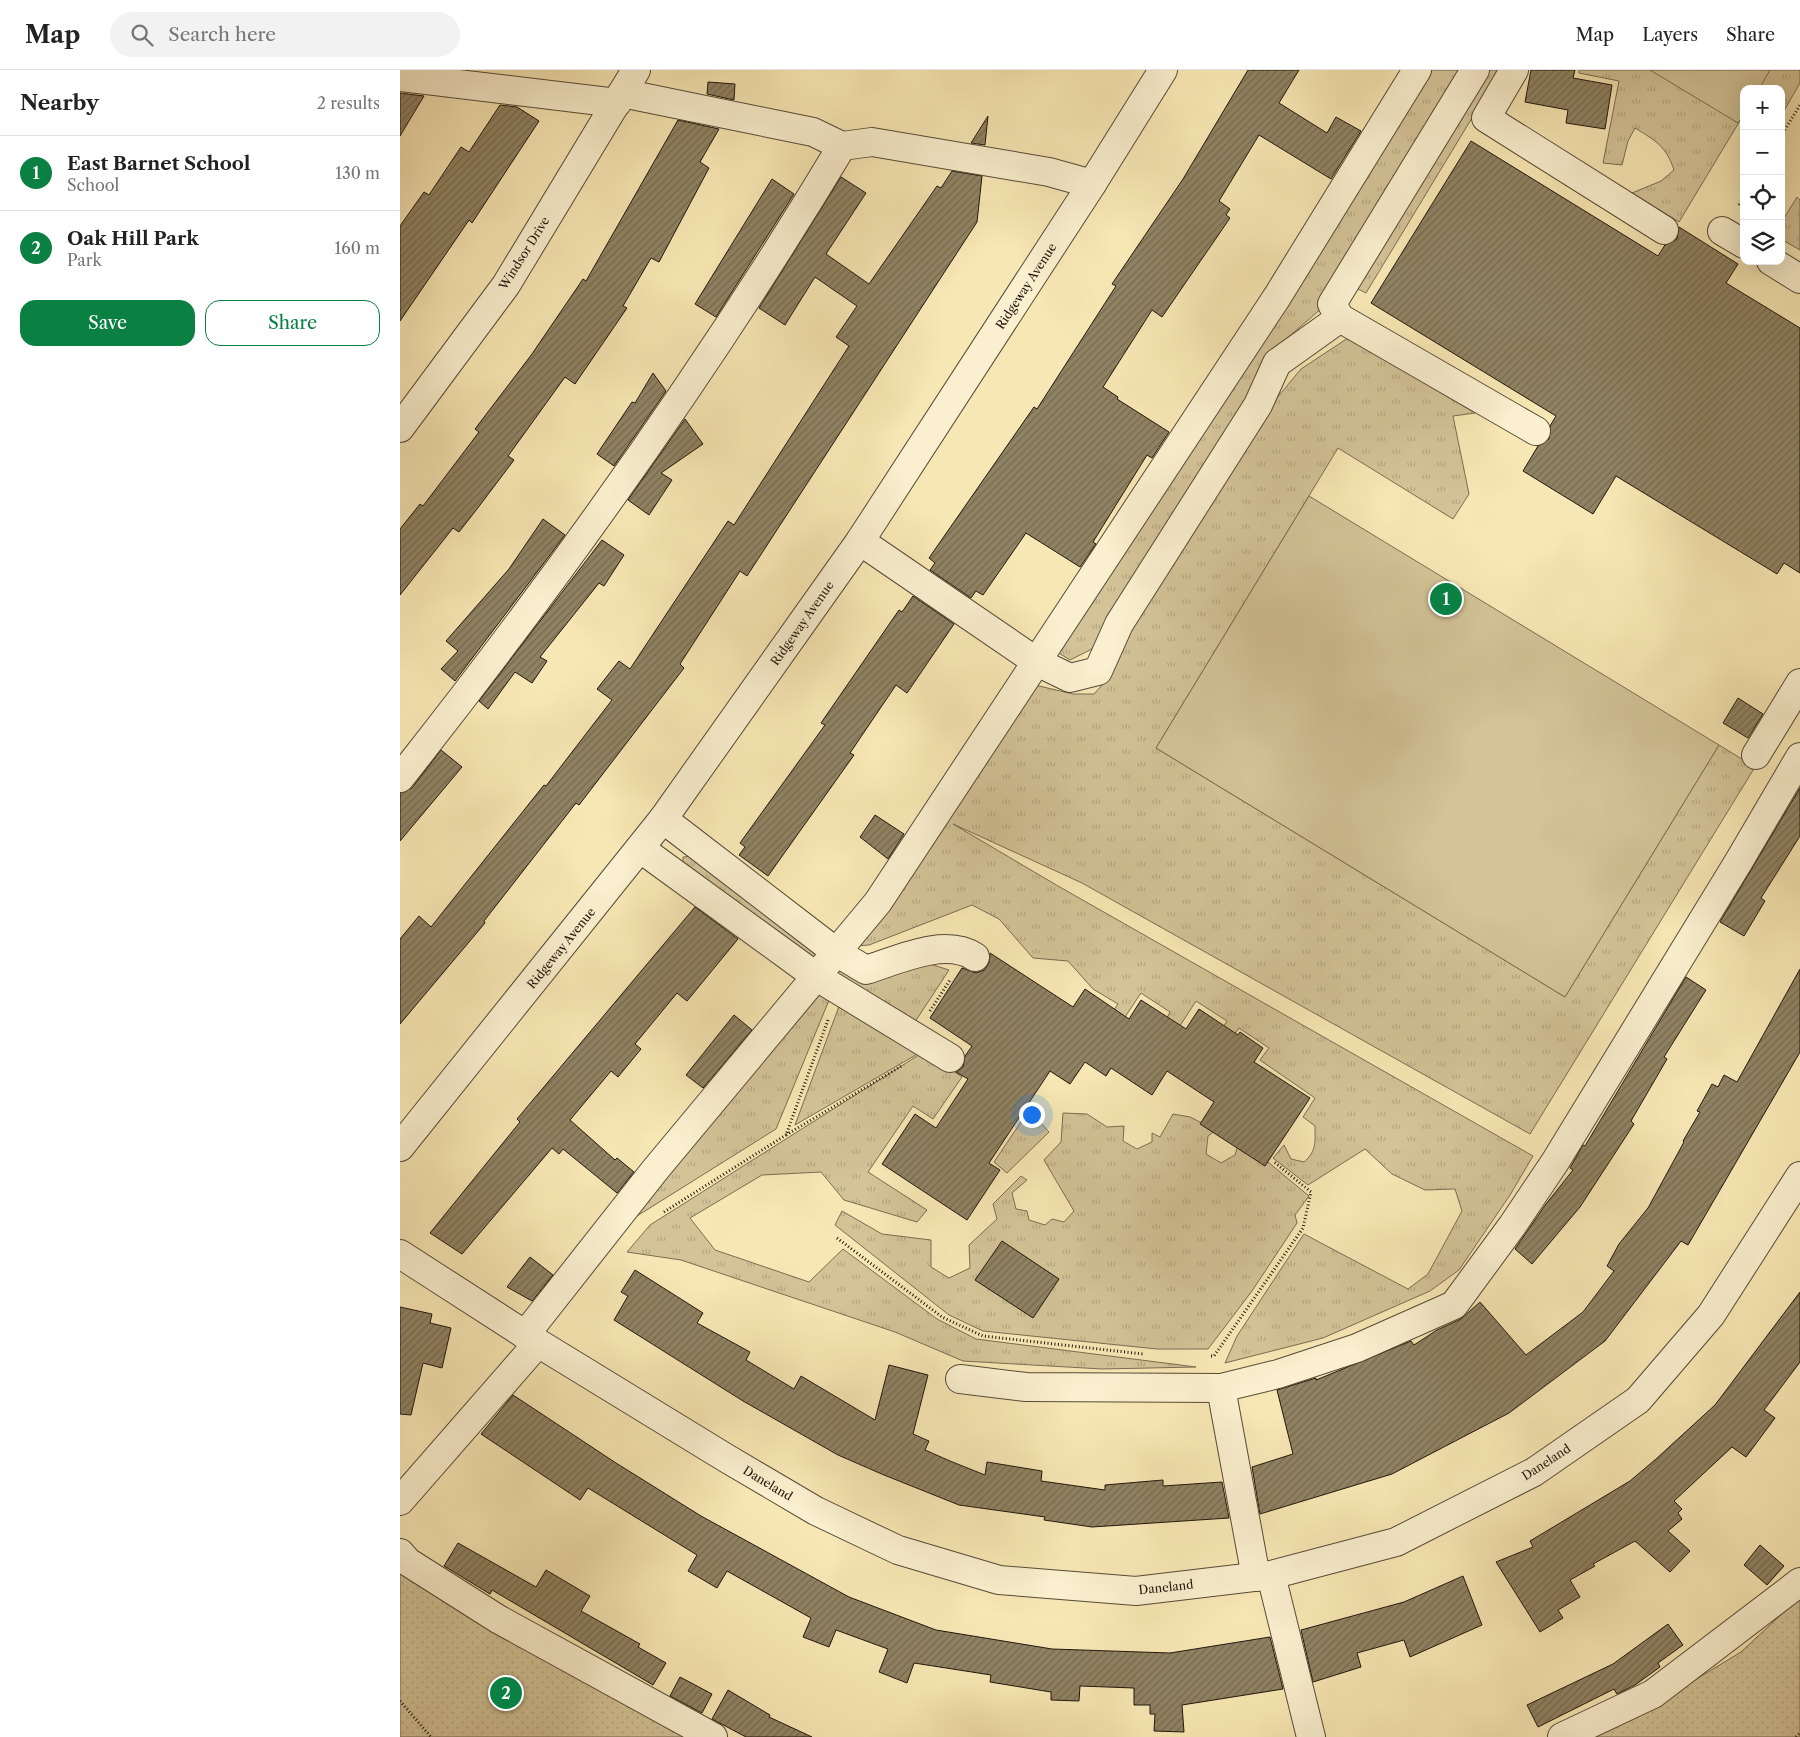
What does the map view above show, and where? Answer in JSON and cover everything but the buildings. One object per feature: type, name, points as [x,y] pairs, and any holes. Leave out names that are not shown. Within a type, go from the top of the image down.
[{"type":"street","name":"Windsor Drive","points":[[400,428],[506,285],[636,70]]},
{"type":"street","name":"Ridgeway Avenue","points":[[400,1147],[641,849],[860,541],[1092,184],[1163,70]]},
{"type":"street","points":[[400,1502],[532,1339],[655,1170],[828,984],[836,952],[878,902],[1037,662],[1277,297],[1417,70]]},
{"type":"street","points":[[1475,70],[1332,304],[1340,318],[1536,432]]},
{"type":"street","points":[[1514,70],[1486,118],[1664,230]]},
{"type":"street","points":[[400,77],[620,98],[813,132],[842,146],[872,142],[1049,172],[1092,184]]},
{"type":"street","points":[[400,778],[494,659],[588,530],[705,360],[842,146]]},
{"type":"street","points":[[1777,265],[1800,279]]},
{"type":"street","points":[[860,541],[1037,662],[1070,678],[1098,671],[1119,624],[1258,405],[1277,363],[1340,318]]},
{"type":"street","points":[[1756,755],[1800,683]]},
{"type":"street","points":[[960,1379],[1026,1387],[1221,1388],[1278,1374],[1357,1348],[1454,1305],[1512,1226],[1555,1162],[1740,861],[1800,757]]},
{"type":"street","points":[[663,819],[836,952],[866,970],[943,947],[971,954]]},
{"type":"street","points":[[641,849],[828,984],[933,1046]]},
{"type":"street","name":"Daneland","points":[[400,1254],[532,1339],[816,1511],[898,1550],[999,1580],[1136,1591],[1264,1576],[1396,1542],[1534,1472],[1638,1400],[1711,1315],[1800,1176]]},
{"type":"street","points":[[1221,1388],[1264,1576],[1311,1737]]},
{"type":"street","points":[[400,1553],[408,1562],[498,1619],[713,1737]]},
{"type":"street","points":[[1562,1737],[1653,1694],[1800,1582]]},
{"type":"path","points":[[1785,130],[1800,105]]},
{"type":"path","points":[[1737,208],[1740,203]]},
{"type":"path","points":[[662,1213],[933,1046],[971,954]]},
{"type":"path","points":[[786,1135],[828,984]]},
{"type":"path","points":[[1205,1356],[1214,1356],[1303,1228],[1311,1192],[1273,1161]]},
{"type":"path","points":[[837,1238],[942,1317],[983,1336],[1150,1355]]},
{"type":"path","points":[[400,1701],[431,1737]]},
{"type":"path","points":[[1796,1737],[1800,1733]]},
{"type":"green space","points":[[1426,70],[1464,70],[1322,308],[1271,352],[1248,406],[1092,649],[1070,660],[1057,652]]},
{"type":"green space","points":[[1487,70],[1501,70],[1366,293],[1354,287]]},
{"type":"green space","points":[[1579,70],[1800,70],[1800,83],[1785,109],[1785,85],[1740,85],[1740,121],[1679,222],[1632,193],[1661,181],[1674,170],[1664,150],[1654,141],[1635,128],[1628,141],[1622,165],[1603,163],[1619,81],[1579,73]]},
{"type":"green space","points":[[1650,70],[1770,70],[1761,85],[1740,85],[1740,120],[1738,123]]},
{"type":"green space","points":[[1797,197],[1800,200],[1800,250],[1785,241],[1785,216]]},
{"type":"green space","points":[[1348,338],[1475,413],[1453,416],[1469,494],[1453,519],[1338,448],[1156,748],[1565,997],[1719,745],[1755,767],[1530,1134],[1082,883],[953,824],[1058,886],[1533,1156],[1510,1195],[1459,1270],[1430,1291],[1323,1338],[1225,1363],[1237,1336],[1304,1234],[1408,1289],[1428,1274],[1462,1211],[1455,1189],[1425,1190],[1392,1174],[1365,1149],[1308,1185],[1273,1158],[1284,1145],[1291,1159],[1304,1162],[1311,1154],[1314,1146],[1315,1126],[1303,1117],[1315,1098],[1260,1060],[1269,1048],[1239,1028],[1232,1038],[1220,1032],[1227,1021],[1196,1001],[1176,1032],[1164,1024],[1170,1012],[1141,993],[1121,1023],[1110,1016],[1118,1004],[1093,989],[1068,961],[1033,958],[999,919],[972,905],[869,945],[855,946],[1035,685],[1073,694],[1094,694],[1112,674],[1120,643],[1271,405],[1301,369]]},
{"type":"green space","points":[[1309,496],[1719,745],[1565,997],[1156,748]]},
{"type":"green space","points":[[695,856],[820,948],[815,959],[683,874],[683,857]]},
{"type":"green space","points":[[930,964],[949,970],[911,1028],[832,977],[841,966]]},
{"type":"green space","points":[[819,985],[832,993],[776,1129],[629,1221]]},
{"type":"green space","points":[[841,1001],[921,1052],[795,1125]]},
{"type":"green space","points":[[925,1051],[962,1077],[933,1119],[913,1106],[868,1172],[927,1210],[917,1222],[844,1200],[821,1172],[762,1175],[690,1218],[715,1250],[809,1282],[843,1249],[937,1319],[976,1339],[1196,1367],[1102,1369],[963,1361],[895,1332],[681,1260],[627,1252],[650,1225]]},
{"type":"green space","points":[[1029,1110],[1049,1132],[1007,1173],[994,1162]]},
{"type":"green space","points":[[1063,1113],[1087,1114],[1107,1127],[1124,1126],[1123,1141],[1137,1149],[1152,1142],[1152,1133],[1160,1137],[1173,1114],[1190,1117],[1216,1130],[1208,1136],[1206,1154],[1221,1163],[1235,1155],[1240,1139],[1309,1196],[1295,1215],[1297,1223],[1252,1291],[1208,1349],[1157,1349],[983,1331],[949,1315],[835,1225],[842,1211],[882,1234],[931,1240],[931,1267],[949,1278],[970,1268],[969,1245],[997,1219],[993,1204],[1021,1176],[1027,1180],[1012,1193],[1016,1209],[1027,1211],[1029,1220],[1045,1225],[1052,1219],[1064,1222],[1074,1211],[1044,1160],[1061,1142]]},
{"type":"green space","points":[[400,1565],[689,1737],[400,1737]]},
{"type":"green space","points":[[1800,1597],[1800,1737],[1595,1737],[1652,1706],[1741,1652]]},
{"type":"place","name":"East Barnet School","points":[[1446,599]]},
{"type":"place","name":"Oak Hill Park","points":[[506,1693]]}]
